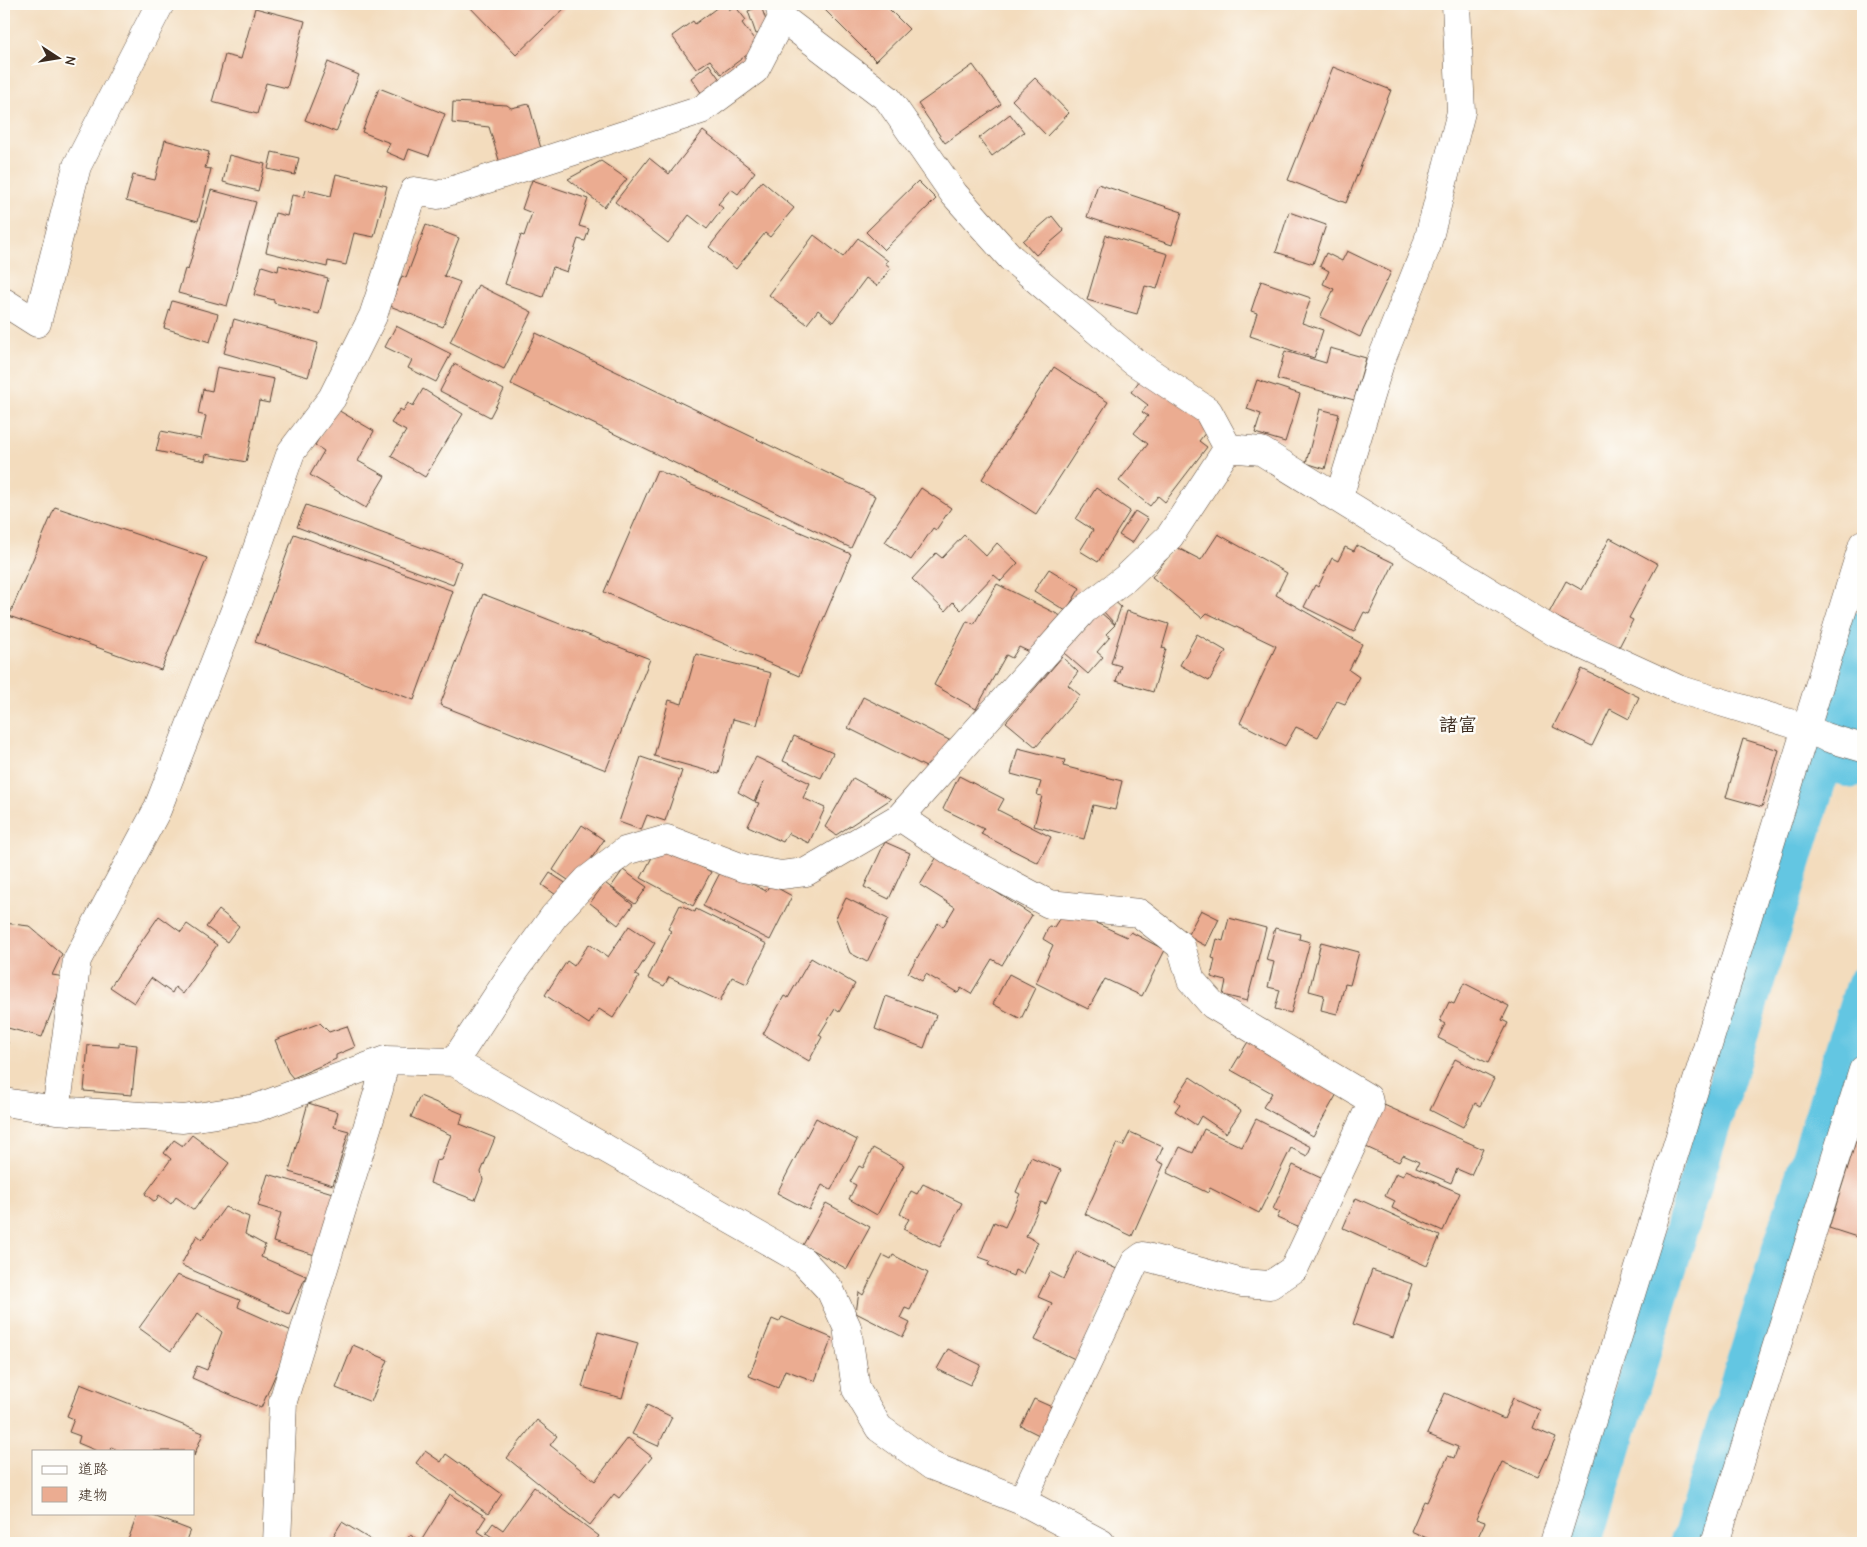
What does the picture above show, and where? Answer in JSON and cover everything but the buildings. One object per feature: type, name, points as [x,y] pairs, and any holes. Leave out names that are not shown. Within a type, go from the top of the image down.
[{"type":"street","points":[[4,302],[37,323],[77,166],[160,4]]},
{"type":"street","points":[[1339,497],[1380,362],[1427,245],[1461,112],[1456,4]]},
{"type":"street","points":[[56,1110],[77,960],[157,810],[240,597],[291,452],[332,398],[373,316],[414,191],[438,195],[701,110],[755,70],[781,11],[888,99],[954,194],[1011,258],[1133,361],[1208,411],[1228,448]]},
{"type":"street","points":[[1228,448],[1261,451],[1339,497],[1556,633],[1678,688],[1863,748]]},
{"type":"street","points":[[454,1062],[509,978],[554,916],[586,880],[625,851],[667,839],[743,868],[781,875],[806,872],[900,817],[1084,610],[1126,578],[1170,536],[1228,448]]},
{"type":"street","points":[[1554,1543],[1816,733],[1863,544]]},
{"type":"street","points":[[900,817],[955,854],[1050,904],[1139,913],[1181,946],[1191,980],[1213,1005],[1368,1098],[1370,1107],[1294,1269],[1270,1285],[1242,1283],[1143,1256],[1135,1262],[1022,1501]]},
{"type":"street","points":[[277,1543],[283,1401],[378,1089],[385,1060]]},
{"type":"street","points":[[4,1102],[56,1110],[183,1119],[256,1108],[385,1060],[454,1062],[803,1261],[830,1290],[847,1327],[856,1389],[879,1428],[932,1466],[1022,1501],[1101,1543]]},
{"type":"street","points":[[1715,1543],[1863,1070]]},
{"type":"waterway","points":[[1863,628],[1839,709],[1863,718]]},
{"type":"waterway","points":[[1585,1543],[1825,761],[1852,771],[1863,725]]},
{"type":"waterway","points":[[1687,1543],[1863,984]]},
{"type":"district","name":"諸富","points":[[1458,725]]}]
